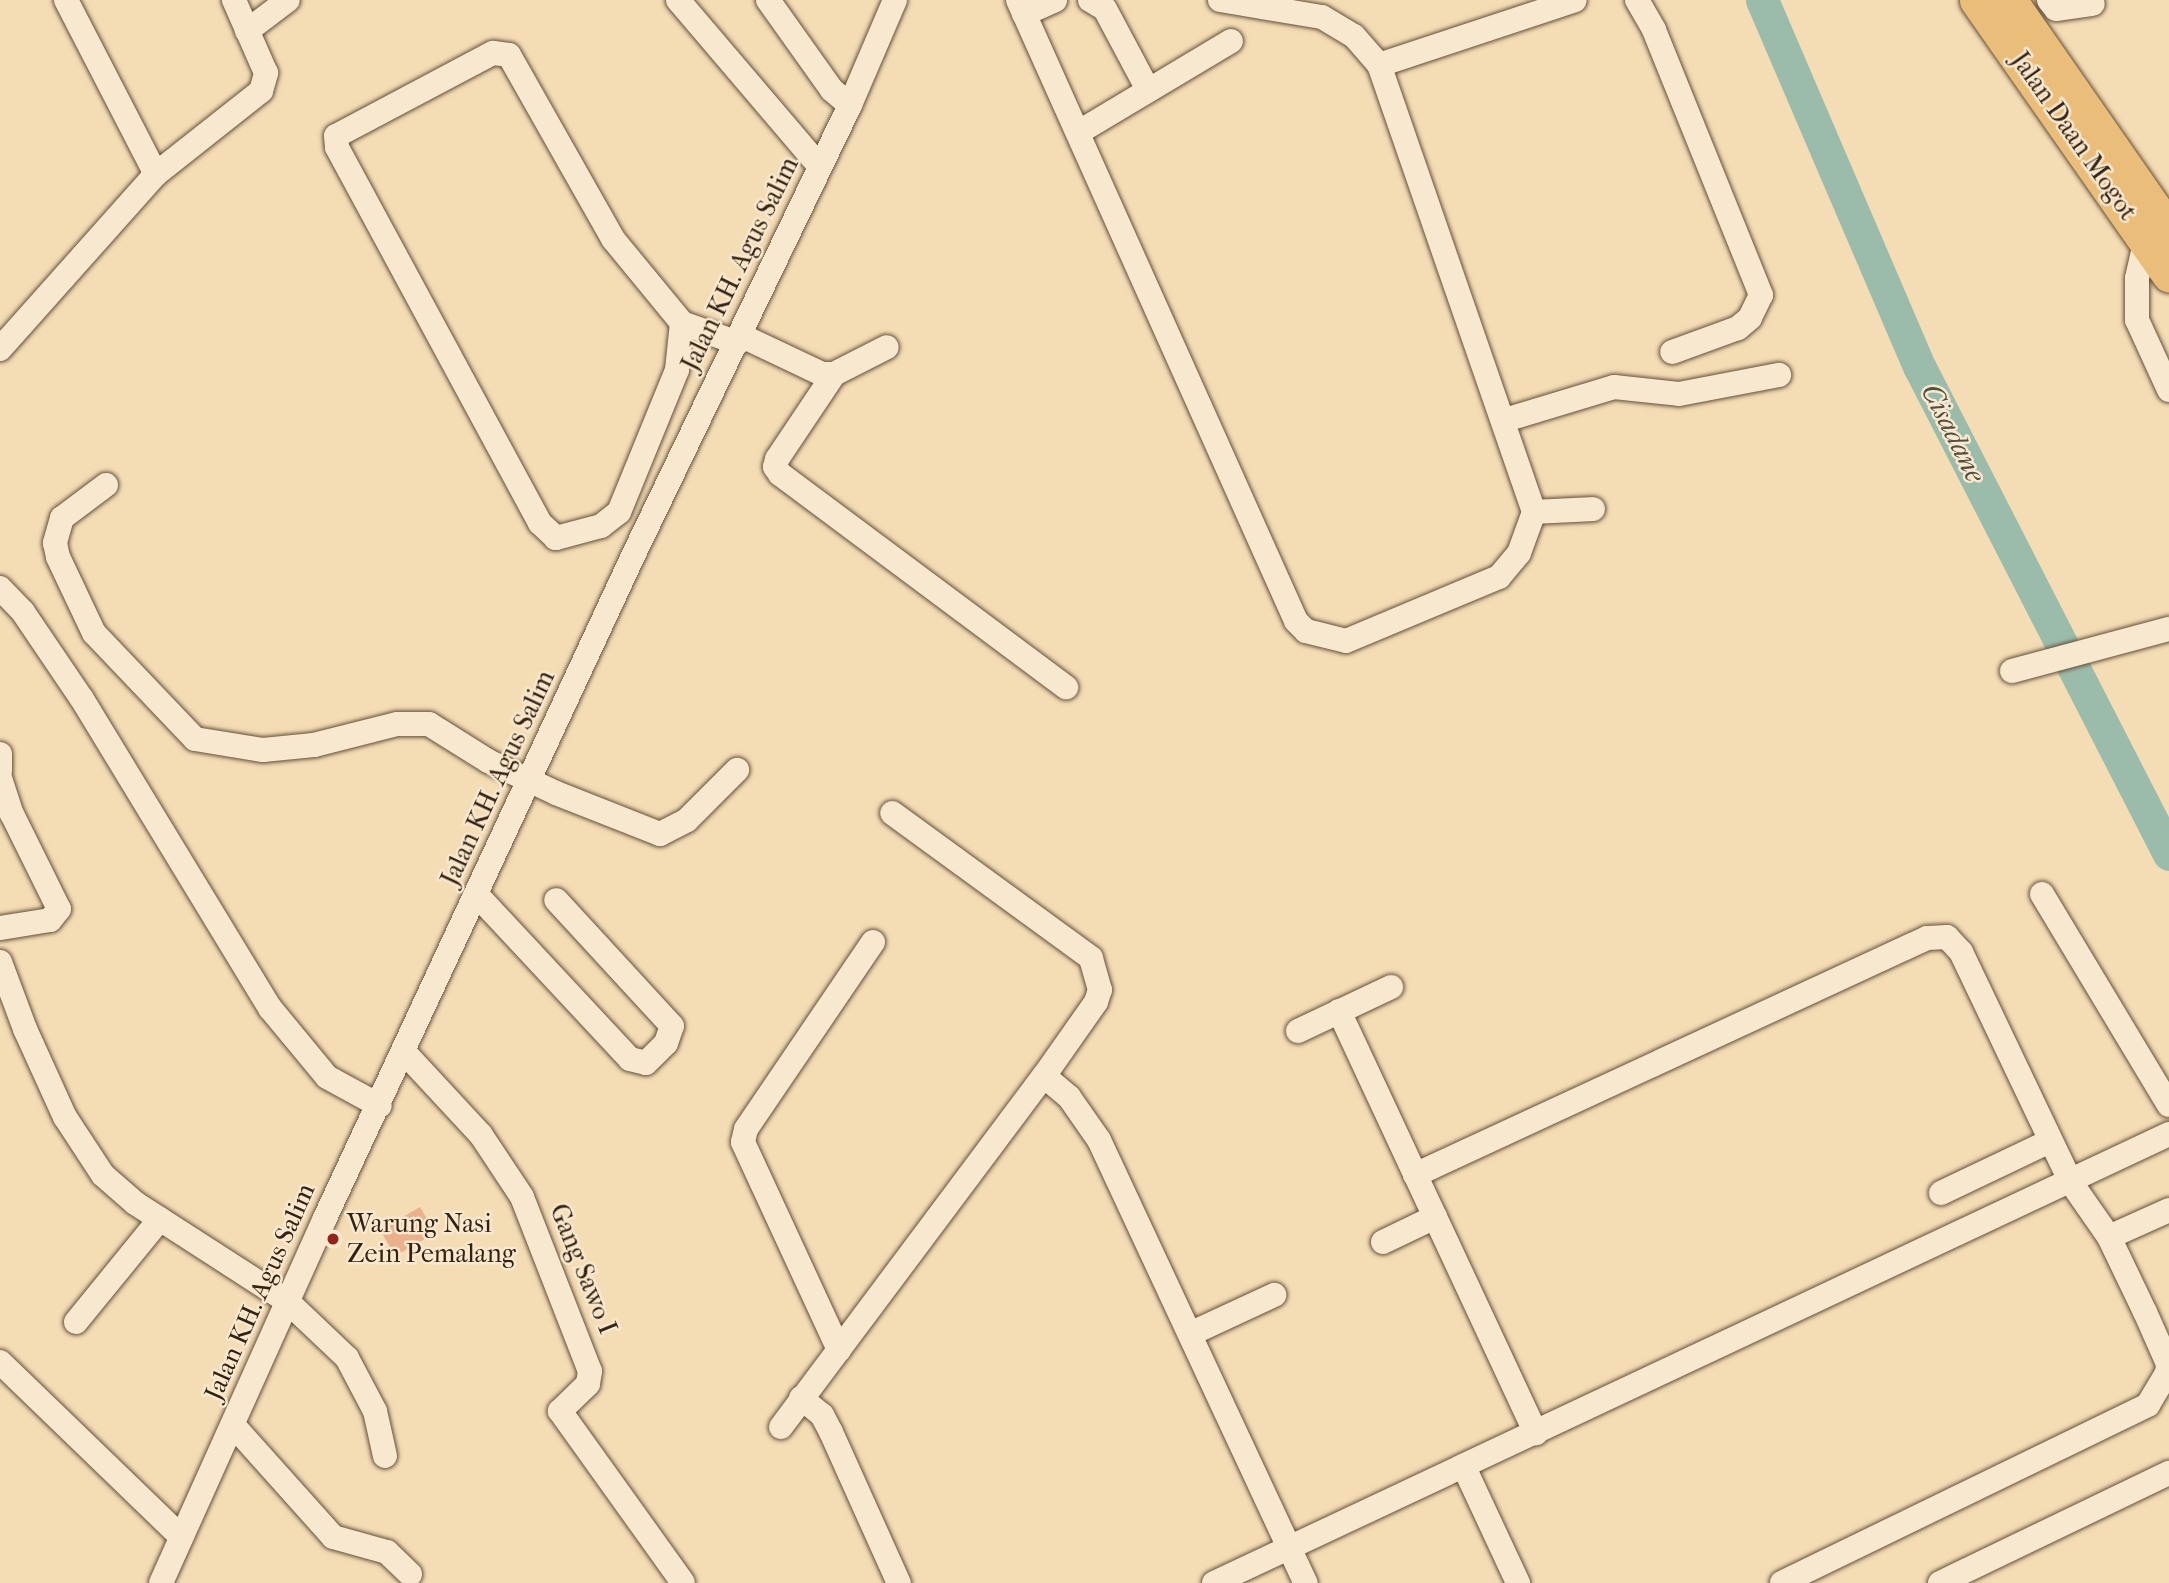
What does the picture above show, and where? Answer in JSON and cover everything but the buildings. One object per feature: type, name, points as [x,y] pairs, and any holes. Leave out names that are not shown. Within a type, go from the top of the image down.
[{"type":"highway","name":"Jalan Daan Mogot","points":[[2016,12],[2157,234],[2169,274]]},
{"type":"street","points":[[66,0],[156,174]]},
{"type":"street","points":[[0,349],[156,174],[261,91],[266,73],[234,0]]},
{"type":"street","points":[[247,31],[288,0]]},
{"type":"street","points":[[678,0],[820,167]]},
{"type":"street","points":[[768,0],[832,90],[850,105]]},
{"type":"street","name":"Jalan KH. Agus Salim","points":[[161,1583],[287,1301],[405,1053],[695,425],[740,340],[850,105],[895,0]]},
{"type":"street","points":[[1055,0],[1021,7],[1296,621],[1306,631],[1346,641],[1499,577],[1519,553],[1534,512],[1505,420],[1379,65],[1354,36],[1322,17],[1220,0]]},
{"type":"street","points":[[1090,0],[1105,9],[1148,90]]},
{"type":"street","points":[[1379,65],[1575,0]]},
{"type":"street","points":[[1637,0],[1654,30],[1761,295],[1750,318],[1738,328],[1672,352]]},
{"type":"street","points":[[2016,12],[2093,4]]},
{"type":"street","points":[[1079,132],[1231,41]]},
{"type":"street","points":[[682,323],[677,370],[619,512],[590,531],[556,538],[540,523],[337,148],[336,136],[493,53],[509,55],[613,239],[682,323],[740,340],[822,374],[834,374],[887,347]]},
{"type":"street","points":[[2157,234],[2137,278],[2137,320],[2169,390]]},
{"type":"street","points":[[834,374],[777,459],[775,467],[780,474],[1066,687]]},
{"type":"street","points":[[1505,420],[1614,387],[1679,394],[1779,375]]},
{"type":"street","points":[[106,485],[62,518],[55,543],[58,557],[94,633],[184,732],[208,743],[263,750],[314,745],[397,724],[429,724],[529,780],[660,834],[687,820],[737,769]]},
{"type":"street","points":[[1534,512],[1593,509]]},
{"type":"street","points":[[0,588],[23,612],[75,688],[270,1008],[327,1077],[380,1105]]},
{"type":"street","points":[[2012,671],[2169,629]]},
{"type":"street","points":[[0,754],[0,771]]},
{"type":"street","points":[[0,778],[12,814],[59,909],[56,918],[44,922],[0,928]]},
{"type":"street","points":[[781,1427],[1044,1076],[1096,1002],[1097,967],[1091,958],[892,813]]},
{"type":"street","points":[[2042,894],[2169,1105]]},
{"type":"street","points":[[477,895],[630,1059],[646,1063],[666,1043],[672,1026],[556,900]]},
{"type":"street","points":[[1416,1175],[1927,938],[1947,937],[1961,952],[2070,1181],[2109,1237],[2166,1351],[2167,1373],[2148,1405],[1782,1583]]},
{"type":"street","points":[[839,1350],[743,1142],[746,1129],[873,942]]},
{"type":"street","points":[[0,962],[24,1029],[85,1149],[103,1175],[160,1219],[287,1301],[357,1373],[376,1411],[385,1457]]},
{"type":"street","points":[[1298,1031],[1391,987]]},
{"type":"street","points":[[1339,1012],[1536,1433]]},
{"type":"street","name":"Gang Sawo I","points":[[405,1053],[481,1135],[522,1197],[590,1371],[588,1384],[560,1411],[683,1583]]},
{"type":"street","points":[[1044,1076],[1069,1097],[1099,1140],[1306,1583]]},
{"type":"street","points":[[1214,1583],[2169,1134]]},
{"type":"street","points":[[1941,1193],[2050,1140]]},
{"type":"street","points":[[2109,1237],[2169,1210]]},
{"type":"street","points":[[1383,1241],[1435,1217]]},
{"type":"street","points":[[76,1322],[160,1219]]},
{"type":"street","points":[[1190,1334],[1274,1295]]},
{"type":"street","points":[[0,1362],[181,1537]]},
{"type":"street","points":[[801,1398],[822,1415],[899,1583]]},
{"type":"street","points":[[233,1425],[333,1537],[387,1552],[410,1574]]},
{"type":"street","points":[[1464,1467],[1518,1583]]},
{"type":"street","points":[[1940,1583],[2169,1473]]},
{"type":"waterway","name":"Cisadane","points":[[1762,0],[1920,368],[2169,854]]},
{"type":"place","name":"Warung Nasi Zein Pemalang","points":[[333,1239]]}]
